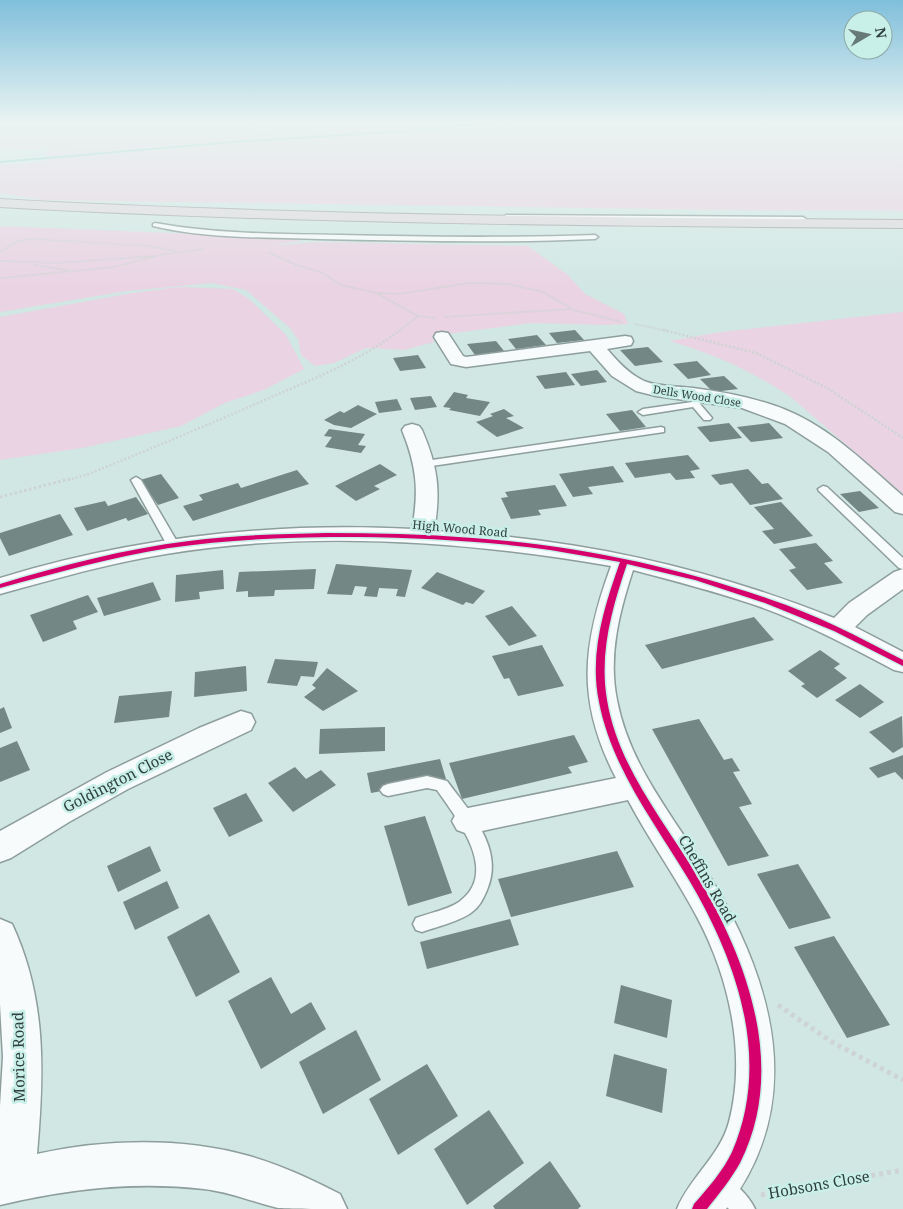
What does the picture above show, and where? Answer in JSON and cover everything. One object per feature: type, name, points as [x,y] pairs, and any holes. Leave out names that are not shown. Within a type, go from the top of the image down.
[{"type":"highway","points":[[0,203],[124,210],[498,221],[903,223]]},
{"type":"highway","points":[[0,217],[155,225],[605,237],[903,238]]},
{"type":"street","points":[[442,337],[457,360],[466,362],[625,341]]},
{"type":"street","name":"Dells Wood Close","points":[[595,345],[616,369],[637,385],[699,400],[764,408],[803,426],[822,438],[903,507]]},
{"type":"street","points":[[412,430],[425,464],[428,479],[422,536]]},
{"type":"street","name":"High Wood Road","points":[[0,586],[89,561],[173,545],[281,536],[422,536],[521,545],[624,562],[676,574],[770,602],[838,629],[903,663]]},
{"type":"street","name":"Cheffins Road","points":[[624,562],[604,627],[600,662],[600,684],[609,726],[635,786],[708,904],[740,976],[748,1005],[753,1036],[754,1099],[724,1201]]},
{"type":"street","points":[[838,629],[900,579]]},
{"type":"street","name":"Goldington Close","points":[[0,848],[34,826],[122,776],[241,722]]},
{"type":"street","points":[[468,821],[635,786]]},
{"type":"street","name":"Morice Road","points":[[0,935],[17,989],[22,1041],[20,1106],[7,1182]]},
{"type":"street","points":[[7,1182],[96,1166],[132,1163],[195,1166],[225,1170],[266,1181],[294,1192],[325,1209]]},
{"type":"lane","points":[[642,412],[699,400],[707,418]]},
{"type":"lane","points":[[425,464],[661,430]]},
{"type":"lane","points":[[136,480],[173,545]]},
{"type":"lane","points":[[823,489],[900,579]]},
{"type":"lane","points":[[388,790],[435,782],[448,791],[457,808],[475,832],[482,851],[484,877],[480,890],[474,899],[464,908],[422,924]]},
{"type":"path","points":[[0,252],[18,241],[34,239],[148,246],[180,252]]},
{"type":"path","points":[[0,278],[124,265],[157,256],[211,249]]},
{"type":"path","points":[[262,250],[296,265],[322,272],[341,285],[376,293],[398,294],[464,284],[495,283],[522,286],[543,292],[574,310]]},
{"type":"path","points":[[0,260],[70,263],[124,257],[157,256]]},
{"type":"path","points":[[21,262],[72,271]]},
{"type":"path","points":[[376,293],[418,316],[454,317],[523,311],[574,310],[622,322]]},
{"type":"path","points":[[0,497],[86,475],[206,426],[329,372],[385,342],[418,316]]},
{"type":"path","points":[[631,324],[712,341],[756,353],[828,388],[903,438]]},
{"type":"path","points":[[740,976],[832,1042],[903,1080]]},
{"type":"shaded area","points":[[0,178],[903,178],[903,211],[44,200],[0,193]]},
{"type":"shaded area","points":[[0,226],[295,238],[301,241],[267,246],[319,242],[528,246],[568,275],[585,294],[624,314],[628,324],[532,323],[432,336],[434,342],[404,350],[366,348],[334,363],[315,366],[301,355],[298,339],[289,327],[246,290],[212,283],[127,291],[0,312]]},
{"type":"shaded area","points":[[180,287],[233,289],[249,299],[286,335],[304,369],[264,390],[225,403],[181,426],[82,448],[0,460],[0,317],[132,293]]},
{"type":"shaded area","points":[[903,312],[903,494],[792,398],[733,364],[669,341],[721,332]]},
{"type":"building","points":[[575,330],[584,340],[557,343],[549,333]]},
{"type":"building","points":[[537,335],[546,345],[516,349],[508,339]]},
{"type":"building","points":[[496,341],[504,351],[475,355],[467,344]]},
{"type":"building","points":[[648,347],[663,362],[635,366],[620,350]]},
{"type":"building","points":[[418,355],[426,368],[400,371],[393,358]]},
{"type":"building","points":[[697,361],[711,375],[688,379],[673,364]]},
{"type":"building","points":[[597,370],[607,382],[581,386],[571,374]]},
{"type":"building","points":[[566,372],[575,385],[545,389],[536,376]]},
{"type":"building","points":[[724,376],[738,389],[713,392],[700,379]]},
{"type":"building","points":[[454,392],[468,395],[466,398],[490,402],[480,416],[449,410],[451,408],[443,407]]},
{"type":"building","points":[[431,396],[437,407],[415,410],[410,398]]},
{"type":"building","points":[[397,399],[402,410],[379,413],[375,402]]},
{"type":"building","points":[[358,405],[377,414],[351,428],[334,425],[324,420],[340,411],[344,413]]},
{"type":"building","points":[[504,409],[514,416],[506,418],[524,428],[497,437],[476,422],[493,416],[490,414]]},
{"type":"building","points":[[632,410],[646,427],[620,431],[606,414]]},
{"type":"building","points":[[729,423],[742,438],[710,442],[697,427]]},
{"type":"building","points":[[769,423],[783,438],[751,442],[737,427]]},
{"type":"building","points":[[329,429],[365,434],[358,445],[366,446],[361,453],[325,447],[332,437],[324,436]]},
{"type":"building","points":[[688,455],[700,469],[690,471],[695,478],[676,480],[670,473],[635,478],[625,463]]},
{"type":"building","points":[[380,464],[397,475],[374,486],[380,489],[356,501],[335,486]]},
{"type":"building","points":[[613,466],[624,482],[588,487],[593,494],[573,497],[559,474]]},
{"type":"building","points":[[748,469],[762,484],[768,483],[783,499],[750,505],[732,483],[720,485],[711,475]]},
{"type":"building","points":[[297,470],[309,484],[193,521],[183,506],[203,500],[199,495],[238,483],[241,488]]},
{"type":"building","points":[[161,474],[179,498],[158,505],[140,480]]},
{"type":"building","points":[[555,485],[567,506],[538,510],[541,515],[511,519],[501,498],[508,497],[505,492]]},
{"type":"building","points":[[860,491],[879,508],[859,512],[840,494]]},
{"type":"building","points":[[136,497],[148,514],[128,521],[126,518],[87,531],[74,508],[105,501],[108,506]]},
{"type":"building","points":[[781,502],[813,536],[774,544],[762,531],[774,529],[754,507]]},
{"type":"building","points":[[60,514],[73,535],[9,556],[0,538],[0,533]]},
{"type":"building","points":[[816,543],[833,561],[824,563],[843,583],[807,590],[789,570],[796,568],[779,549]]},
{"type":"building","points":[[336,564],[412,570],[405,597],[396,596],[398,589],[379,588],[377,597],[364,596],[367,587],[355,586],[352,595],[327,594]]},
{"type":"building","points":[[316,569],[314,589],[275,590],[274,596],[248,597],[248,591],[236,592],[239,572]]},
{"type":"building","points":[[223,570],[224,589],[199,592],[200,599],[175,602],[176,575]]},
{"type":"building","points":[[437,572],[485,591],[473,604],[466,602],[463,605],[421,588]]},
{"type":"building","points":[[153,582],[161,600],[104,616],[97,598]]},
{"type":"building","points":[[88,595],[98,612],[73,621],[77,629],[43,642],[30,615]]},
{"type":"building","points":[[512,606],[537,636],[509,646],[485,616]]},
{"type":"building","points":[[754,617],[774,640],[662,669],[645,645]]},
{"type":"building","points":[[542,645],[564,686],[518,696],[509,678],[504,679],[492,656]]},
{"type":"building","points":[[820,650],[840,664],[834,668],[847,678],[817,698],[801,686],[805,684],[788,671]]},
{"type":"building","points":[[275,659],[318,662],[314,677],[301,676],[297,686],[267,683]]},
{"type":"building","points":[[246,666],[247,691],[194,697],[195,672]]},
{"type":"building","points":[[327,668],[358,691],[323,711],[304,697],[316,688],[312,685]]},
{"type":"building","points":[[860,684],[884,702],[860,718],[835,700]]},
{"type":"building","points":[[172,691],[169,717],[114,723],[119,696]]},
{"type":"building","points":[[4,707],[12,728],[0,733],[0,709]]},
{"type":"building","points":[[902,716],[903,747],[893,753],[869,732]]},
{"type":"building","points":[[699,719],[724,760],[732,758],[740,771],[733,772],[752,804],[739,807],[769,856],[728,866],[652,729]]},
{"type":"building","points":[[385,727],[385,751],[319,754],[320,729]]},
{"type":"building","points":[[574,735],[588,762],[568,767],[572,773],[462,799],[449,763]]},
{"type":"building","points":[[17,741],[30,770],[0,782],[0,748]]},
{"type":"building","points":[[903,755],[903,780],[895,772],[878,778],[869,768]]},
{"type":"building","points":[[440,759],[446,779],[371,793],[367,773]]},
{"type":"building","points":[[295,767],[306,779],[321,770],[336,785],[293,812],[268,783]]},
{"type":"building","points":[[246,793],[263,821],[229,837],[213,808]]},
{"type":"building","points":[[425,816],[452,893],[408,906],[384,826]]},
{"type":"building","points":[[150,846],[161,871],[118,892],[107,866]]},
{"type":"building","points":[[617,851],[634,887],[511,917],[498,879]]},
{"type":"building","points":[[798,864],[831,918],[789,929],[757,874]]},
{"type":"building","points":[[167,881],[179,908],[135,930],[123,902]]},
{"type":"building","points":[[209,914],[240,972],[196,997],[167,937]]},
{"type":"building","points":[[510,919],[519,945],[427,969],[420,942]]},
{"type":"building","points":[[834,936],[890,1025],[847,1038],[794,947]]},
{"type":"building","points":[[271,977],[291,1014],[311,1002],[326,1029],[261,1069],[228,1001]]},
{"type":"building","points":[[621,985],[672,1000],[667,1038],[614,1023]]},
{"type":"building","points":[[356,1030],[381,1080],[323,1114],[299,1062]]},
{"type":"building","points":[[614,1054],[667,1069],[662,1113],[606,1096]]},
{"type":"building","points":[[427,1064],[458,1116],[398,1155],[369,1099]]},
{"type":"building","points":[[489,1110],[524,1163],[467,1205],[434,1149]]},
{"type":"building","points":[[550,1161],[581,1206],[578,1209],[495,1209],[493,1206]]},
{"type":"cycle path","points":[[0,586],[108,557],[168,546],[213,541],[258,537],[326,535],[475,540],[549,548],[624,561],[697,578],[768,601],[837,629],[903,663]]},
{"type":"cycle path","points":[[624,562],[608,613],[601,648],[600,684],[609,726],[628,772],[710,907],[726,941],[740,976],[750,1013],[755,1050],[755,1086],[749,1122],[732,1164],[699,1209]]}]
